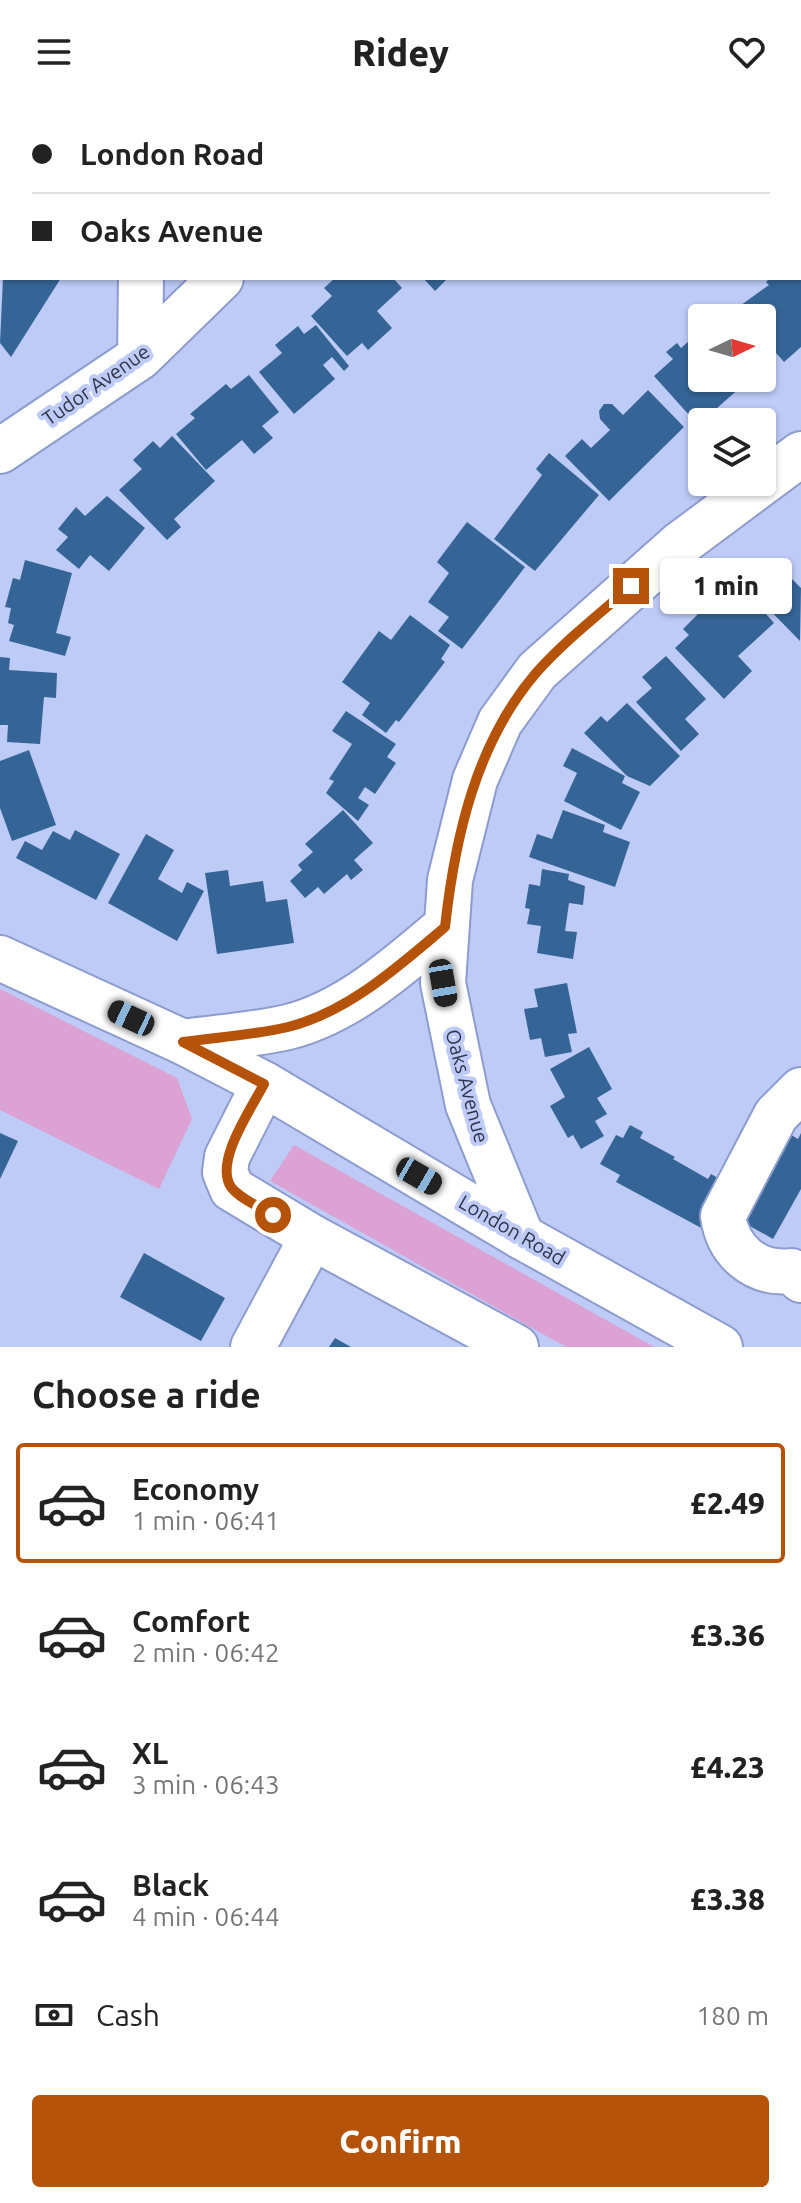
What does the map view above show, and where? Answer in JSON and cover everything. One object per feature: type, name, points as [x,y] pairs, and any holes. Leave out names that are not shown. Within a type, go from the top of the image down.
[{"type":"main road","points":[[140,357],[141,280]]},
{"type":"main road","name":"Tudor Avenue","points":[[0,451],[140,357],[219,280]]},
{"type":"main road","name":"Oaks Avenue","points":[[522,1237],[468,1105],[443,983],[450,880],[475,780],[500,722],[537,671],[680,544],[801,454]]},
{"type":"main road","points":[[183,1042],[289,1026],[324,1013],[401,964],[445,927]]},
{"type":"main road","name":"London Road","points":[[0,958],[183,1042],[264,1084],[522,1237],[720,1347]]},
{"type":"main road","points":[[264,1084],[227,1157],[225,1172],[232,1189],[312,1237],[516,1347]]},
{"type":"main road","points":[[798,1268],[772,1273],[749,1263],[725,1232],[723,1216],[776,1115],[801,1090]]},
{"type":"main road","points":[[253,1347],[312,1237]]},
{"type":"shaded area","points":[[0,989],[177,1078],[192,1119],[159,1189],[0,1110]]},
{"type":"shaded area","points":[[294,1145],[654,1347],[566,1347],[270,1181]]},
{"type":"building","points":[[3,280],[60,280],[11,357],[0,343]]},
{"type":"building","points":[[333,280],[395,280],[402,288],[377,311],[392,328],[368,350],[362,343],[347,356],[311,316],[332,296],[324,288]]},
{"type":"building","points":[[425,280],[446,280],[435,291]]},
{"type":"building","points":[[768,280],[801,280],[801,347],[784,362],[776,353],[776,304],[743,304],[769,285]]},
{"type":"building","points":[[316,325],[349,366],[344,371],[332,357],[323,365],[335,379],[294,414],[259,372],[282,353],[275,345],[298,326],[304,334]]},
{"type":"building","points":[[688,342],[688,392],[735,392],[717,408],[688,408],[688,414],[654,376],[673,359],[666,352],[677,343],[681,348]]},
{"type":"building","points":[[249,375],[279,412],[262,426],[273,438],[254,454],[242,440],[206,470],[176,434],[195,418],[190,414],[226,384],[231,389]]},
{"type":"building","points":[[648,390],[684,427],[609,501],[565,456],[582,439],[591,448],[610,430],[600,419],[599,411],[604,404],[612,404],[623,415]]},
{"type":"building","points":[[172,436],[215,481],[174,519],[181,527],[167,540],[119,490],[142,469],[133,460],[153,441],[160,448]]},
{"type":"building","points":[[549,453],[599,495],[535,571],[494,539],[542,475],[536,469]]},
{"type":"building","points":[[107,496],[145,528],[109,571],[90,555],[79,569],[56,550],[68,537],[58,529],[76,507],[85,516]]},
{"type":"building","points":[[467,522],[525,567],[462,649],[438,631],[449,617],[428,602],[449,573],[437,562]]},
{"type":"building","points":[[25,560],[72,573],[56,633],[71,637],[65,656],[9,641],[14,625],[8,623],[11,608],[5,607],[13,578],[20,580]]},
{"type":"building","points":[[763,562],[780,580],[786,573],[801,588],[800,641],[742,582]]},
{"type":"building","points":[[740,585],[774,623],[738,656],[752,671],[724,699],[675,648],[689,635],[683,629],[715,597],[720,603]]},
{"type":"building","points":[[410,615],[450,645],[441,659],[445,662],[399,722],[396,720],[386,733],[362,715],[370,703],[342,682],[379,631],[391,640]]},
{"type":"building","points":[[666,656],[706,699],[685,719],[699,734],[681,751],[636,702],[652,688],[642,677]]},
{"type":"building","points":[[0,657],[10,658],[9,670],[57,673],[56,698],[44,697],[40,744],[7,742],[8,725],[0,725]]},
{"type":"building","points":[[627,703],[680,756],[650,786],[627,776],[584,733],[601,716],[607,722]]},
{"type":"building","points":[[346,711],[396,744],[387,757],[396,763],[375,794],[365,787],[358,798],[369,805],[358,821],[326,793],[334,781],[329,779],[352,744],[332,731]]},
{"type":"building","points":[[572,748],[625,776],[622,783],[640,792],[621,830],[564,801],[577,773],[563,766]]},
{"type":"building","points":[[29,750],[56,825],[12,841],[0,808],[0,761]]},
{"type":"building","points":[[343,810],[373,843],[354,860],[363,870],[351,880],[347,874],[324,894],[318,887],[305,898],[290,881],[302,870],[298,865],[313,852],[305,844]]},
{"type":"building","points":[[563,810],[605,825],[603,832],[630,842],[615,887],[529,857],[537,834],[552,839]]},
{"type":"building","points":[[75,830],[120,854],[96,900],[16,858],[25,841],[42,850],[53,831],[70,840]]},
{"type":"building","points":[[146,834],[174,850],[158,879],[182,893],[187,882],[204,891],[177,941],[108,903]]},
{"type":"building","points":[[542,869],[569,874],[568,880],[585,886],[583,905],[569,903],[565,931],[577,932],[573,959],[537,953],[541,926],[527,924],[530,909],[525,908],[529,884],[540,886]]},
{"type":"building","points":[[228,870],[230,886],[263,881],[266,902],[287,899],[294,943],[217,954],[205,873]]},
{"type":"building","points":[[567,983],[577,1033],[568,1034],[572,1052],[545,1057],[541,1038],[530,1040],[524,1009],[538,1007],[534,989]]},
{"type":"building","points":[[589,1047],[612,1089],[597,1098],[607,1114],[595,1121],[604,1136],[581,1149],[573,1135],[568,1138],[550,1106],[565,1097],[550,1069]]},
{"type":"building","points":[[630,1125],[643,1132],[640,1138],[675,1157],[673,1159],[708,1179],[711,1174],[730,1185],[705,1230],[616,1182],[620,1175],[600,1164],[616,1135],[623,1138]]},
{"type":"building","points":[[781,1129],[798,1139],[801,1133],[801,1189],[773,1239],[732,1216]]},
{"type":"building","points":[[0,1133],[18,1141],[0,1179]]},
{"type":"building","points":[[144,1253],[225,1298],[201,1341],[120,1297]]},
{"type":"building","points":[[335,1338],[351,1347],[329,1347]]},
{"type":"route","points":[[273,1215],[232,1189],[225,1172],[227,1157],[264,1084],[183,1042],[289,1026],[324,1013],[401,964],[445,927],[450,880],[475,780],[500,722],[537,671],[631,586]]}]
